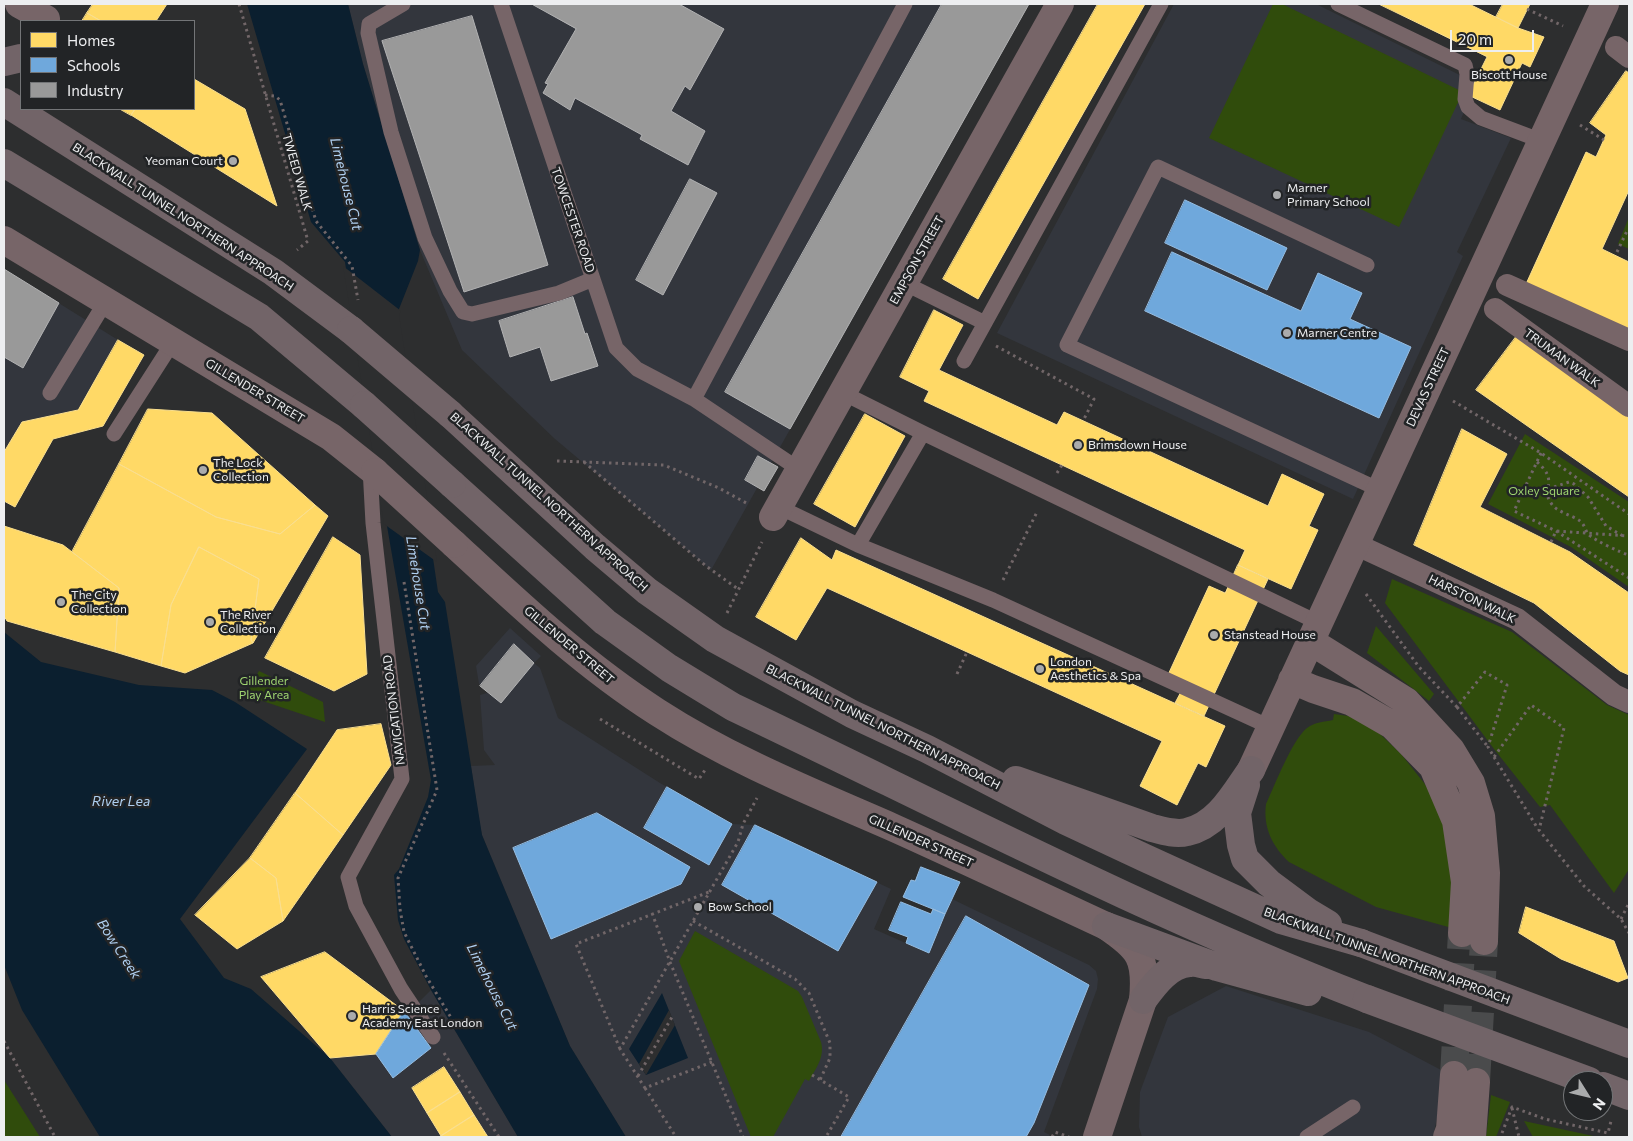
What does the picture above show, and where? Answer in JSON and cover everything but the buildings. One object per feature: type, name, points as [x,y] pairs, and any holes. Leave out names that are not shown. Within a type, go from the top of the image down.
[{"type":"highway","points":[[4,62],[20,58]]},
{"type":"highway","name":"BLACKWALL TUNNEL NORTHERN APPROACH","points":[[4,102],[273,272],[351,330],[450,414],[595,547],[647,591],[715,639],[852,714],[928,749],[1066,821],[1272,916],[1361,943],[1629,1044]]},
{"type":"highway","points":[[4,163],[259,317],[364,405],[605,622],[669,668],[733,707],[1192,927],[1284,967],[1563,1072]]},
{"type":"highway","points":[[928,749],[1152,828],[1170,832],[1186,833],[1202,826],[1222,810],[1250,770]]},
{"type":"highway","points":[[1250,770],[1237,813],[1245,860],[1269,883],[1308,912],[1361,943]]},
{"type":"highway","points":[[1106,926],[1217,967],[1301,991],[1367,999]]},
{"type":"highway","points":[[1143,1000],[1156,981],[1172,969],[1189,962],[1217,967]]},
{"type":"highway","points":[[1613,1090],[1629,1096]]},
{"type":"street","points":[[19,4],[48,15]]},
{"type":"street","name":"EMPSON STREET","points":[[776,512],[1060,4]]},
{"type":"street","name":"DEVAS STREET","points":[[1250,770],[1605,4]]},
{"type":"street","name":"GILLENDER STREET","points":[[4,240],[331,437],[373,470],[550,632],[608,679],[658,713],[730,754],[1106,926],[1124,938],[1135,949],[1143,964],[1145,980],[1143,1000],[1097,1137]]},
{"type":"street","points":[[1507,285],[1629,340]]},
{"type":"street","name":"TRUMAN WALK","points":[[1495,309],[1629,406]]},
{"type":"street","name":"HARSTON WALK","points":[[1355,544],[1516,620],[1614,696],[1629,702]]},
{"type":"street","points":[[1292,680],[1312,689],[1352,702],[1392,725],[1433,767],[1456,821],[1473,937],[1486,873],[1481,816],[1471,783],[1452,750],[1406,701],[1315,632]]},
{"type":"street","points":[[1447,1137],[1465,1078],[1472,1137]]},
{"type":"lane","points":[[402,4],[369,24],[368,33],[391,132],[425,238],[450,291],[464,312],[472,314],[559,293],[593,280]]},
{"type":"lane","name":"TOWCESTER ROAD","points":[[501,4],[616,348],[637,369],[694,399],[800,470]]},
{"type":"lane","points":[[694,399],[906,4]]},
{"type":"lane","points":[[964,361],[1161,4]]},
{"type":"lane","points":[[1338,4],[1465,65],[1467,74],[1465,99],[1468,107],[1481,118],[1542,141]]},
{"type":"lane","points":[[1367,265],[1158,167],[1067,345],[1380,490]]},
{"type":"lane","points":[[904,283],[985,322]]},
{"type":"lane","points":[[50,393],[106,301]]},
{"type":"lane","points":[[114,434],[173,342]]},
{"type":"lane","points":[[843,393],[1047,493],[1315,632]]},
{"type":"lane","points":[[858,545],[922,433]]},
{"type":"lane","name":"NAVIGATION ROAD","points":[[373,470],[372,523],[402,778],[348,877],[356,906],[409,1001],[433,1037]]},
{"type":"lane","points":[[776,512],[993,600],[1270,727]]},
{"type":"lane","points":[[1307,1137],[1353,1107]]},
{"type":"path","points":[[238,4],[265,95],[275,96],[280,100],[316,220],[352,266]]},
{"type":"path","points":[[1527,9],[1589,38]]},
{"type":"path","name":"TWEED WALK","points":[[265,95],[308,240],[296,250]]},
{"type":"path","points":[[1580,125],[1604,140]]},
{"type":"path","points":[[1617,252],[1629,230]]},
{"type":"path","points":[[978,337],[1094,399],[1083,420]]},
{"type":"path","points":[[1450,399],[1542,453],[1629,514]]},
{"type":"path","points":[[1542,453],[1514,511],[1556,531],[1629,578]]},
{"type":"path","points":[[557,461],[664,465],[776,512],[715,639]]},
{"type":"path","points":[[584,462],[706,566],[738,590]]},
{"type":"path","points":[[1537,462],[1550,480],[1548,496],[1551,505],[1580,521],[1585,526],[1588,534],[1623,554],[1629,555]]},
{"type":"path","points":[[1548,489],[1568,482],[1574,484],[1588,497],[1606,526],[1623,536]]},
{"type":"path","points":[[993,600],[1047,493]]},
{"type":"path","points":[[1556,531],[1629,536]]},
{"type":"path","points":[[1551,542],[1556,531]]},
{"type":"path","points":[[1366,594],[1419,667],[1457,707],[1488,747],[1539,830],[1584,886],[1621,919],[1629,933]]},
{"type":"path","points":[[956,674],[967,652]]},
{"type":"path","points":[[1457,707],[1485,672],[1507,685],[1488,747]]},
{"type":"path","points":[[1494,757],[1531,705],[1564,728],[1539,830]]},
{"type":"path","points":[[620,1049],[738,842],[743,824],[760,794]]},
{"type":"path","points":[[676,1137],[620,1049],[576,944],[710,891]]},
{"type":"path","points":[[1621,919],[1629,903]]},
{"type":"path","points":[[652,913],[670,962],[743,1137]]},
{"type":"path","points":[[693,921],[795,979],[805,988],[812,1000],[832,1050],[828,1065],[820,1080]]},
{"type":"path","points":[[638,1076],[672,1017]]},
{"type":"path","points":[[433,1037],[499,1137]]},
{"type":"path","points":[[4,1040],[55,1137]]},
{"type":"path","points":[[646,1088],[712,1062]]},
{"type":"path","points":[[812,1075],[849,1096],[826,1137]]},
{"type":"path","points":[[1512,1107],[1545,1120],[1608,1133],[1611,1121]]},
{"type":"path","points":[[1500,1137],[1512,1107]]},
{"type":"path","points":[[1512,1107],[1520,1137]]},
{"type":"path","points":[[1052,1137],[1054,1132],[1070,1137]]},
{"type":"shaded area","points":[[348,4],[1029,4],[711,570],[555,439],[462,350],[420,250],[363,64]]},
{"type":"shaded area","name":"Marner Primary School","points":[[1174,4],[1316,4],[1476,83],[1461,119],[1511,138],[1457,252],[1463,256],[1353,499],[997,333]]},
{"type":"shaded area","points":[[4,269],[118,340],[78,410],[22,422],[4,452]]},
{"type":"shaded area","name":"Bow School","points":[[510,628],[541,656],[534,663],[540,668],[558,718],[660,783],[732,824],[755,825],[891,889],[874,929],[928,953],[952,899],[1089,965],[1096,971],[1098,979],[1097,989],[1044,1132],[1050,1135],[1048,1137],[626,1137],[570,1046],[482,835],[471,766],[495,765],[484,750],[480,695],[487,693],[492,696],[479,684],[476,666]]},
{"type":"shaded area","points":[[353,973],[404,1011],[411,1010],[431,990],[518,1137],[392,1137],[330,1058],[298,1021]]},
{"type":"shaded area","points":[[1226,986],[1369,1032],[1443,1071],[1440,1103],[1433,1137],[1142,1137],[1139,1127],[1140,1092],[1168,1017]]},
{"type":"green space","points":[[1273,4],[1282,4],[1463,92],[1399,227],[1209,138]]},
{"type":"green space","points":[[1629,217],[1629,249],[1618,244]]},
{"type":"green space","name":"Oxley Square","points":[[1525,434],[1629,502],[1629,587],[1571,547],[1488,504]]},
{"type":"green space","points":[[1392,579],[1512,632],[1607,705],[1629,715],[1629,869],[1614,893],[1550,805],[1540,807],[1494,749],[1385,603]]},
{"type":"green space","points":[[1376,626],[1434,694],[1429,701],[1367,653]]},
{"type":"green space","name":"Gillender Play Area","points":[[259,671],[323,702],[325,722],[245,695]]},
{"type":"green space","points":[[1334,714],[1348,716],[1363,722],[1380,734],[1401,754],[1424,783],[1438,805],[1455,863],[1452,928],[1376,907],[1289,862],[1273,843],[1267,828],[1266,804],[1284,763],[1301,734],[1307,728],[1316,723],[1333,720]]},
{"type":"green space","points":[[695,931],[798,991],[821,1042],[822,1053],[817,1067],[809,1081],[805,1079],[773,1137],[751,1137],[679,961]]},
{"type":"green space","points":[[4,1080],[40,1137],[4,1137]]},
{"type":"green space","points":[[1491,1095],[1510,1102],[1496,1137],[1486,1137]]},
{"type":"green space","points":[[1524,1121],[1598,1137],[1533,1137]]},
{"type":"water","name":"Limehouse Cut","points":[[247,4],[348,4],[363,64],[420,250],[418,261],[397,314],[438,592],[445,602],[482,835],[570,1046],[626,1137],[518,1137],[431,990],[404,939],[398,920],[394,875],[399,869],[428,797],[431,780],[387,526],[345,262],[311,222]]},
{"type":"water","name":"River Lea","points":[[4,632],[41,662],[139,685],[212,690],[235,702],[307,749],[180,919],[224,978],[251,989],[330,1058],[392,1137],[100,1137],[22,1010],[4,965]]},
{"type":"water","points":[[662,993],[688,1058],[646,1075],[629,1049]]},
{"type":"pier","points":[[343,266],[401,311],[399,315],[437,562],[384,524]]},
{"type":"pier","points":[[669,1010],[675,1025],[646,1075],[639,1064]]},
{"type":"tunnel","points":[[1454,1075],[1462,933]]},
{"type":"tunnel","points":[[1476,1082],[1484,941]]},
{"type":"place","name":"Biscott House","points":[[1509,60]]},
{"type":"place","name":"Yeoman Court","points":[[233,161]]},
{"type":"place","name":"Marner Primary School","points":[[1277,195]]},
{"type":"place","name":"Marner Centre","points":[[1287,333]]},
{"type":"place","name":"Brimsdown House","points":[[1078,445]]},
{"type":"place","name":"The Lock Collection","points":[[203,470]]},
{"type":"place","name":"The City Collection","points":[[61,602]]},
{"type":"place","name":"The River Collection","points":[[210,622]]},
{"type":"place","name":"Stanstead House","points":[[1214,635]]},
{"type":"place","name":"London Aesthetics & Spa","points":[[1040,669]]},
{"type":"place","name":"Bow School","points":[[698,907]]},
{"type":"place","name":"Harris Science Academy East London","points":[[352,1016]]},
{"type":"water label","name":"Bow Creek","points":[[119,949]]}]
